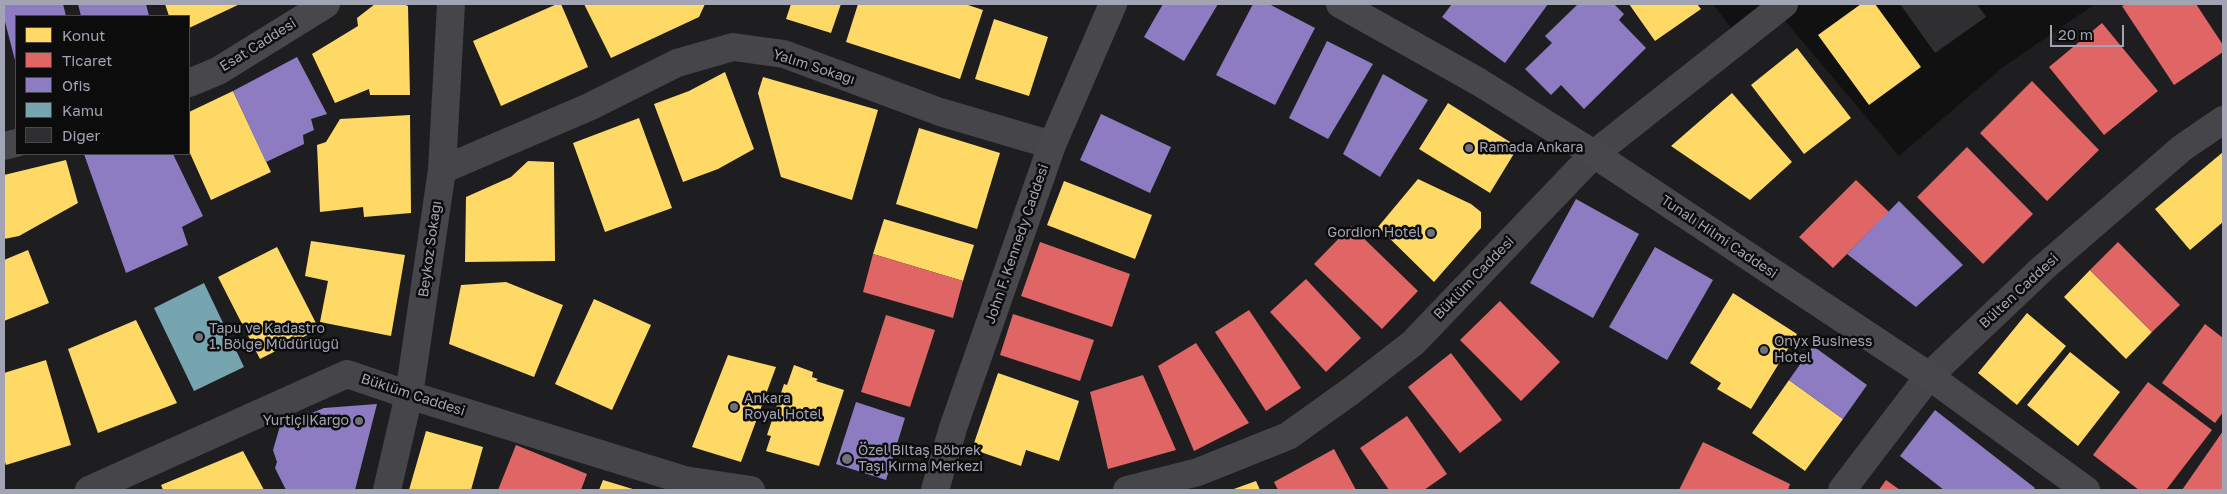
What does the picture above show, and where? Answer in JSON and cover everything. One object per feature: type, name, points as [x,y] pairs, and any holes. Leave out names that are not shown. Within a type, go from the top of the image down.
[{"type":"main road","name":"Esat Caddesi","points":[[190,83],[218,71],[326,4]]},
{"type":"main road","name":"John F. Kennedy Caddesi","points":[[935,490],[953,428],[1052,145],[1112,4]]},
{"type":"main road","name":"Tunalı Hilmi Caddesi","points":[[1340,4],[1479,82],[1594,154],[1929,376],[2086,490]]},
{"type":"street","name":"Beykoz Sokağı","points":[[386,490],[409,395],[442,170],[451,4]]},
{"type":"street","name":"Büklüm Caddesi","points":[[1127,490],[1198,472],[1288,436],[1351,391],[1413,343],[1594,154],[1784,4]]},
{"type":"street","name":"Yalım Sokağı","points":[[442,170],[588,108],[676,64],[733,47],[784,54],[940,112],[1052,145]]},
{"type":"street","name":"Bülten Caddesi","points":[[1842,490],[1929,376],[2050,261],[2182,148],[2223,120]]},
{"type":"street","name":"Büklüm Caddesi","points":[[89,490],[347,374],[684,480],[751,490]]},
{"type":"shaded area","points":[[4,4],[1713,4],[1739,39],[1776,10],[1899,156],[2003,67],[2095,4],[2223,4],[2223,490],[4,490]]},
{"type":"building: Konut","points":[[165,4],[240,4],[190,28],[190,15],[169,15]]},
{"type":"building: Konut","points":[[375,4],[403,4],[408,6],[410,95],[370,95],[369,89],[335,103],[312,54],[358,26],[357,18]]},
{"type":"building: Konut","points":[[557,4],[561,4],[588,67],[501,106],[473,41]]},
{"type":"building: Konut","points":[[584,4],[705,4],[699,17],[611,58]]},
{"type":"building: Konut","points":[[791,4],[841,4],[831,33],[786,19]]},
{"type":"building: Konut","points":[[858,4],[965,4],[983,10],[960,79],[846,42]]},
{"type":"building: Konut","points":[[1629,4],[1697,4],[1701,9],[1655,41]]},
{"type":"building: Konut","points":[[1861,4],[1875,4],[1921,67],[1869,105],[1818,35]]},
{"type":"building: Konut","points":[[994,19],[1048,37],[1029,96],[975,79]]},
{"type":"building: Konut","points":[[1797,48],[1851,118],[1804,154],[1751,85]]},
{"type":"building: Konut","points":[[725,72],[754,149],[718,169],[683,182],[654,104],[689,91]]},
{"type":"building: Konut","points":[[763,77],[878,110],[852,200],[781,177],[758,93]]},
{"type":"building: Konut","points":[[233,91],[271,172],[211,200],[190,153],[190,112]]},
{"type":"building: Konut","points":[[1732,93],[1792,162],[1750,200],[1671,146]]},
{"type":"building: Konut","name":"Ramada Ankara","points":[[1448,103],[1518,147],[1490,193],[1419,149]]},
{"type":"building: Konut","points":[[410,115],[411,213],[364,217],[363,207],[320,212],[317,145],[326,142],[340,119]]},
{"type":"building: Konut","points":[[639,118],[672,208],[605,232],[573,143]]},
{"type":"building: Konut","points":[[919,128],[1000,153],[977,229],[896,204]]},
{"type":"building: Konut","points":[[2223,152],[2223,222],[2190,250],[2155,209]]},
{"type":"building: Konut","points":[[66,160],[78,203],[19,236],[4,239],[4,175]]},
{"type":"building: Konut","points":[[528,161],[554,162],[555,261],[465,262],[466,197],[511,177]]},
{"type":"building: Konut","name":"Gordion Hotel","points":[[1418,179],[1471,204],[1481,212],[1481,228],[1434,282],[1378,227]]},
{"type":"building: Konut","points":[[1064,181],[1152,215],[1135,259],[1047,225]]},
{"type":"building: Konut","points":[[884,219],[974,245],[963,281],[873,254]]},
{"type":"building: Konut","points":[[311,241],[405,255],[391,336],[320,322],[328,281],[305,276]]},
{"type":"building: Konut","points":[[277,247],[319,329],[260,359],[218,277]]},
{"type":"building: Konut","points":[[28,250],[49,303],[4,321],[4,260]]},
{"type":"building: Konut","points":[[2090,270],[2152,332],[2126,359],[2064,297]]},
{"type":"building: Konut","points":[[506,282],[563,305],[534,377],[449,344],[461,285]]},
{"type":"building: Konut","points":[[1733,293],[1797,334],[1751,409],[1717,389],[1721,383],[1690,363]]},
{"type":"building: Konut","points":[[594,299],[651,325],[612,410],[555,384]]},
{"type":"building: Konut","points":[[2027,313],[2066,346],[2017,405],[1978,373]]},
{"type":"building: Konut","points":[[136,320],[177,403],[98,433],[68,349]]},
{"type":"building: Konut","points":[[2070,352],[2120,392],[2078,446],[2027,405]]},
{"type":"building: Konut","name":"Ankara Royal Hotel","points":[[728,355],[776,367],[741,462],[692,447]]},
{"type":"building: Konut","points":[[46,360],[71,445],[6,465],[4,459],[4,373]]},
{"type":"building: Konut","points":[[794,365],[813,372],[812,377],[818,379],[816,381],[844,390],[819,466],[766,451],[771,436],[767,435],[784,384],[787,385]]},
{"type":"building: Konut","points":[[998,373],[1079,401],[1059,461],[1026,450],[1021,466],[972,449]]},
{"type":"building: Konut","points":[[1789,380],[1843,419],[1805,471],[1752,433]]},
{"type":"building: Konut","points":[[426,431],[483,447],[471,490],[409,490]]},
{"type":"building: Konut","points":[[243,451],[264,490],[163,490],[161,485]]},
{"type":"building: Konut","points":[[603,480],[636,490],[599,490]]},
{"type":"building: Konut","points":[[1256,481],[1260,490],[1231,490]]},
{"type":"building: Ticaret","points":[[2126,4],[2196,4],[2223,45],[2223,52],[2174,85],[2122,6]]},
{"type":"building: Ticaret","points":[[2102,23],[2158,91],[2104,135],[2049,67]]},
{"type":"building: Ticaret","points":[[2032,81],[2099,150],[2047,201],[1980,133]]},
{"type":"building: Ticaret","points":[[1967,147],[2033,214],[1983,264],[1917,197]]},
{"type":"building: Ticaret","points":[[1856,180],[1889,212],[1833,268],[1799,237]]},
{"type":"building: Ticaret","points":[[1351,226],[1418,291],[1382,329],[1314,264]]},
{"type":"building: Ticaret","points":[[1040,242],[1130,274],[1112,327],[1021,296]]},
{"type":"building: Ticaret","points":[[2118,242],[2180,305],[2152,332],[2090,270]]},
{"type":"building: Ticaret","points":[[873,254],[963,281],[953,318],[863,292]]},
{"type":"building: Ticaret","points":[[1306,279],[1361,338],[1326,372],[1270,312]]},
{"type":"building: Ticaret","points":[[1500,301],[1560,362],[1521,401],[1460,340]]},
{"type":"building: Ticaret","points":[[1249,310],[1301,388],[1266,411],[1215,332]]},
{"type":"building: Ticaret","points":[[1013,314],[1094,340],[1080,381],[1000,355]]},
{"type":"building: Ticaret","points":[[886,315],[935,330],[910,407],[861,392]]},
{"type":"building: Ticaret","points":[[2205,324],[2223,338],[2223,412],[2215,423],[2162,383]]},
{"type":"building: Ticaret","points":[[1196,343],[1249,423],[1194,451],[1158,366]]},
{"type":"building: Ticaret","points":[[1451,353],[1502,420],[1460,453],[1408,387]]},
{"type":"building: Ticaret","points":[[1143,375],[1176,450],[1108,469],[1090,392]]},
{"type":"building: Ticaret","points":[[2148,382],[2212,430],[2166,490],[2139,490],[2093,455]]},
{"type":"building: Ticaret","points":[[1407,416],[1447,474],[1424,490],[1389,490],[1360,448]]},
{"type":"building: Ticaret","points":[[2223,431],[2223,490],[2182,490]]},
{"type":"building: Ticaret","points":[[1703,442],[1790,484],[1788,490],[1679,490]]},
{"type":"building: Ticaret","points":[[516,445],[587,474],[581,490],[498,490]]},
{"type":"building: Ticaret","points":[[1334,449],[1356,490],[1278,490],[1274,482]]},
{"type":"building: Ticaret","points":[[1886,480],[1900,490],[1879,490]]},
{"type":"building: Ofis","points":[[4,4],[63,4],[66,15],[15,15],[15,60],[4,18]]},
{"type":"building: Ofis","points":[[78,4],[146,4],[149,15],[81,15]]},
{"type":"building: Ofis","points":[[1163,4],[1218,4],[1184,61],[1144,37]]},
{"type":"building: Ofis","points":[[1253,4],[1269,4],[1315,28],[1275,105],[1216,75]]},
{"type":"building: Ofis","points":[[1452,4],[1548,4],[1505,63],[1442,17]]},
{"type":"building: Ofis","points":[[1578,4],[1614,4],[1624,14],[1619,20],[1646,48],[1584,109],[1561,85],[1551,95],[1525,69],[1552,43],[1545,36]]},
{"type":"building: Ofis","points":[[1327,41],[1373,64],[1328,139],[1289,118]]},
{"type":"building: Ofis","points":[[297,57],[327,114],[311,119],[314,130],[303,135],[304,144],[266,162],[233,91]]},
{"type":"building: Ofis","points":[[1383,74],[1428,100],[1380,177],[1343,154]]},
{"type":"building: Ofis","points":[[1101,114],[1171,147],[1150,193],[1080,160]]},
{"type":"building: Ofis","points":[[84,155],[173,155],[203,216],[182,227],[188,245],[126,273]]},
{"type":"building: Ofis","points":[[1576,199],[1639,234],[1593,318],[1530,283]]},
{"type":"building: Ofis","points":[[1899,201],[1963,265],[1916,307],[1847,254]]},
{"type":"building: Ofis","points":[[1655,247],[1713,280],[1667,360],[1609,327]]},
{"type":"building: Ofis","points":[[1813,346],[1867,385],[1843,419],[1789,380]]},
{"type":"building: Ofis","points":[[856,402],[905,418],[886,480],[836,464]]},
{"type":"building: Ofis","points":[[377,404],[355,490],[286,490],[275,468],[277,462],[273,450],[280,426],[324,408]]},
{"type":"building: Ofis","points":[[1935,410],[2035,488],[2033,490],[1944,490],[1900,456]]},
{"type":"building: Kamu","name":"Tapu ve Kadastro 1. Bölge Müdürlüğü","points":[[204,283],[244,367],[194,391],[154,308]]},
{"type":"building: Diğer","points":[[1900,4],[1977,4],[1986,17],[1935,53]]},
{"type":"place","name":"Ramada Ankara","points":[[1469,148]]},
{"type":"place","name":"Gordion Hotel","points":[[1431,233]]},
{"type":"place","name":"Tapu ve Kadastro 1. Bölge Müdürlüğü","points":[[199,337]]},
{"type":"place","name":"Onyx Business Hotel","points":[[1764,350]]},
{"type":"place","name":"Ankara Royal Hotel","points":[[734,407]]},
{"type":"place","name":"Yurtiçi Kargo","points":[[359,421]]},
{"type":"place","name":"Özel Biltaş Böbrek Taşı Kırma Merkezi","points":[[847,459]]}]
